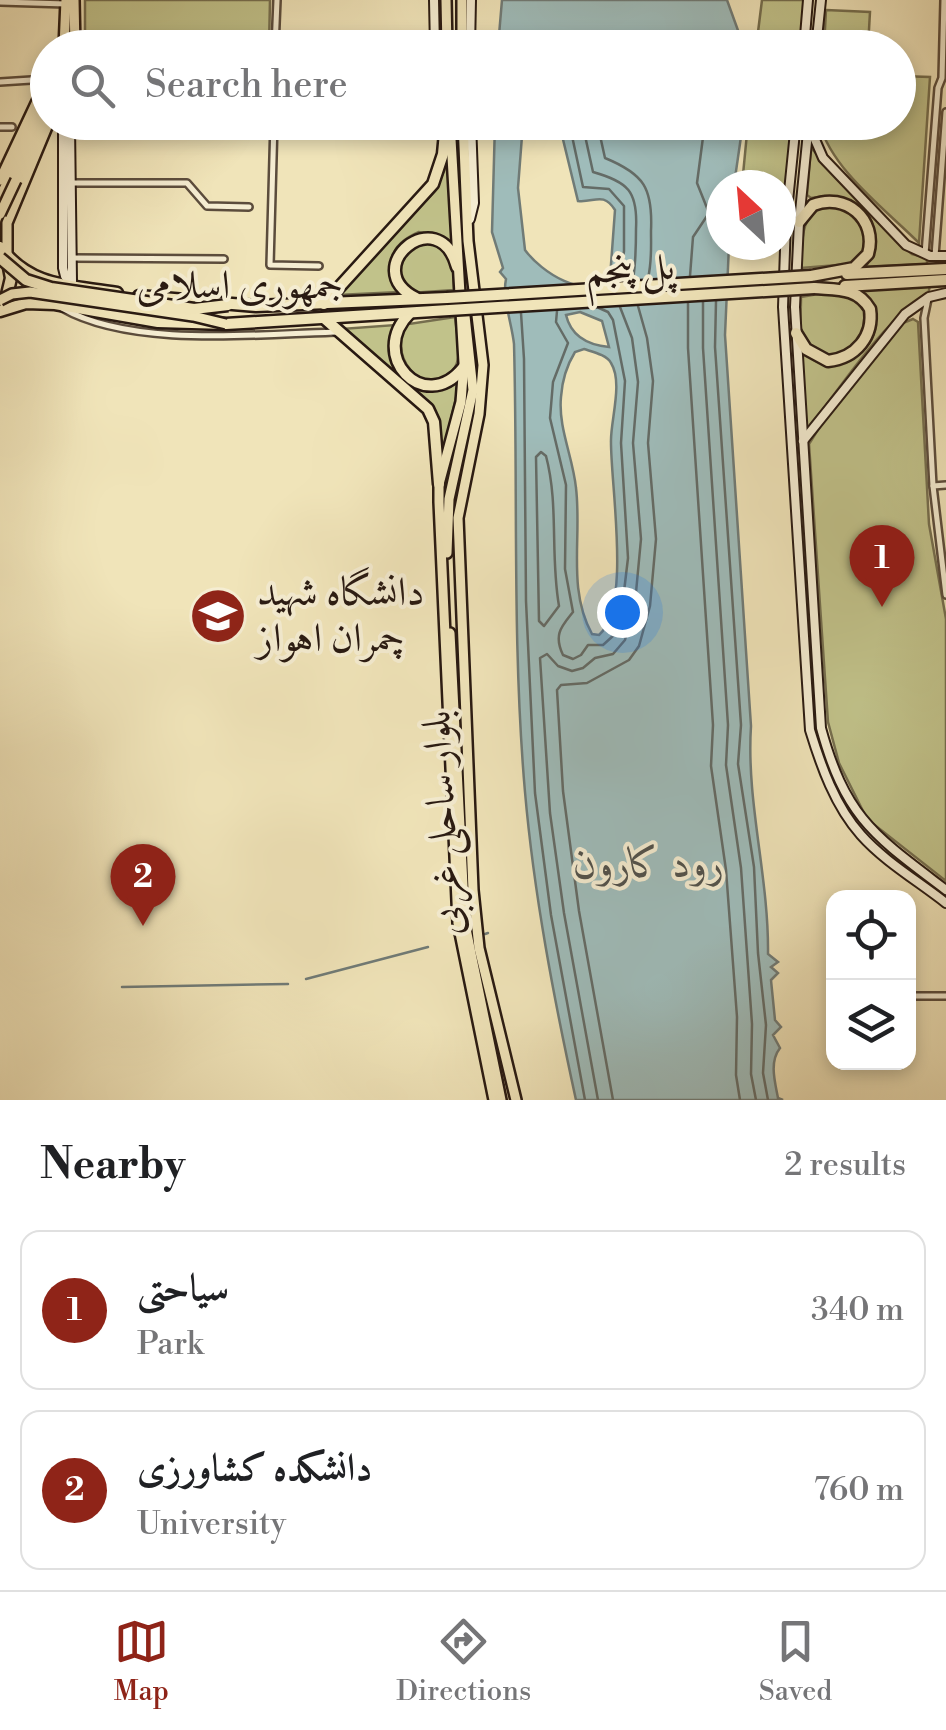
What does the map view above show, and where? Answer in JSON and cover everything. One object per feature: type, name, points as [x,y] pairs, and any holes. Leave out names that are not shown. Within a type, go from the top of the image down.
[{"type":"highway","points":[[324,304],[434,184],[444,140]]},
{"type":"highway","points":[[799,222],[813,206],[838,201],[858,212],[870,234],[870,246],[862,262],[813,282]]},
{"type":"highway","points":[[417,299],[399,286],[395,275],[395,264],[406,245],[416,240],[438,241],[454,256],[457,267]]},
{"type":"highway","points":[[2,253],[19,270],[37,278],[24,289],[32,303]]},
{"type":"highway","points":[[2,253],[26,280],[51,288],[194,309],[228,305]]},
{"type":"highway","points":[[0,310],[10,290],[2,253]]},
{"type":"highway","points":[[813,282],[946,270]]},
{"type":"highway","name":"جمهوری اسلامی","points":[[37,278],[130,295],[228,305],[417,299],[448,304]]},
{"type":"highway","points":[[813,282],[946,280]]},
{"type":"highway","points":[[796,333],[806,350],[828,361],[850,354],[866,338],[870,309],[859,295],[813,282]]},
{"type":"highway","name":"پل پنجم","points":[[448,304],[813,282]]},
{"type":"highway","name":"جمهوری اسلامی","points":[[0,310],[32,303],[55,304],[158,322],[226,324],[410,312],[448,304]]},
{"type":"highway","points":[[410,312],[396,332],[394,344],[401,369],[419,384],[432,386],[445,384],[463,368]]},
{"type":"highway","points":[[324,319],[428,409],[434,422],[439,484]]},
{"type":"main road","points":[[434,0],[435,30]]},
{"type":"main road","points":[[470,30],[471,0]]},
{"type":"main road","points":[[806,30],[808,0]]},
{"type":"main road","points":[[818,30],[821,0]]},
{"type":"main road","points":[[69,1],[70,30]]},
{"type":"main road","points":[[446,6],[462,5]]},
{"type":"main road","points":[[1,189],[30,120]]},
{"type":"main road","points":[[0,214],[8,173],[30,128]]},
{"type":"main road","points":[[8,173],[30,140]]},
{"type":"main road","points":[[2,253],[7,223],[41,140]]},
{"type":"main road","points":[[69,140],[63,268],[72,285]]},
{"type":"main road","name":"بلوار ساحلی غربی","points":[[447,140],[463,368],[456,422],[439,484],[458,923],[497,1100]]},
{"type":"main road","name":"بلوار ساحلی غربی","points":[[464,140],[467,228],[483,365],[479,414],[458,518],[473,890],[478,948],[516,1100]]},
{"type":"main road","points":[[467,228],[474,204],[472,140]]},
{"type":"main road","points":[[794,140],[782,274],[808,708],[817,751],[839,801],[864,839],[946,903]]},
{"type":"main road","points":[[807,140],[795,274],[796,333],[819,708],[826,748],[859,818],[870,832],[946,890]]},
{"type":"main road","points":[[814,140],[824,158],[906,244],[930,255],[946,256]]},
{"type":"main road","points":[[67,183],[72,285]]},
{"type":"main road","points":[[0,206],[7,207],[16,201]]},
{"type":"main road","name":"بلوار ساحلی غربی","points":[[458,284],[468,331],[473,390],[449,499],[446,544],[461,858],[469,949],[497,1100]]},
{"type":"main road","points":[[0,300],[30,292],[226,324]]},
{"type":"main road","points":[[803,441],[905,314],[929,297],[946,293]]},
{"type":"main road","points":[[792,452],[804,452]]},
{"type":"street","points":[[275,30],[276,0]]},
{"type":"street","points":[[930,255],[938,88],[945,80],[944,0]]},
{"type":"street","points":[[0,2],[69,1]]},
{"type":"street","points":[[0,82],[30,80]]},
{"type":"street","points":[[930,255],[942,225],[946,112]]},
{"type":"street","points":[[0,127],[12,127]]},
{"type":"street","points":[[273,140],[270,265],[319,266]]},
{"type":"street","points":[[934,158],[945,157]]},
{"type":"street","points":[[67,183],[187,183],[207,206],[249,207]]},
{"type":"street","points":[[70,258],[224,258]]},
{"type":"street","points":[[929,297],[924,318],[933,486],[946,595]]},
{"type":"street","points":[[55,304],[82,318],[157,332],[245,336],[341,332]]},
{"type":"street","points":[[905,314],[924,318]]},
{"type":"street","points":[[933,486],[946,485]]},
{"type":"street","points":[[937,524],[946,524]]},
{"type":"street","points":[[916,996],[946,996]]},
{"type":"green space","points":[[85,0],[270,0],[269,30],[85,30]]},
{"type":"green space","points":[[762,0],[809,0],[806,30],[758,30]]},
{"type":"green space","points":[[826,10],[870,12],[869,30],[825,30]]},
{"type":"green space","points":[[916,77],[930,77],[919,243],[848,173],[826,141],[916,140]]},
{"type":"green space","points":[[746,140],[794,140],[791,170],[743,170]]},
{"type":"green space","points":[[447,142],[454,254],[443,237],[419,232],[400,243],[393,256],[400,292],[337,295],[435,191],[444,171]]},
{"type":"green space","points":[[811,148],[903,246],[912,254],[927,258],[927,264],[866,267],[875,244],[874,231],[864,211],[846,200],[807,195]]},
{"type":"green space","points":[[825,206],[841,206],[856,217],[864,234],[863,252],[850,264],[801,268],[806,223]]},
{"type":"green space","points":[[423,239],[444,248],[453,267],[454,290],[410,293],[400,273],[400,257]]},
{"type":"green space","points":[[930,286],[928,294],[879,338],[805,433],[800,349],[816,361],[834,364],[850,360],[873,337],[876,321],[871,304],[857,289]]},
{"type":"green space","points":[[852,296],[863,304],[867,326],[852,349],[829,357],[805,340],[801,297]]},
{"type":"green space","points":[[455,317],[459,351],[455,368],[426,383],[404,358],[402,325]]},
{"type":"green space","points":[[913,319],[918,322],[929,524],[946,619],[946,881],[867,819],[839,763],[828,722],[809,444],[826,417],[903,323]]},
{"type":"green space","points":[[395,325],[391,345],[417,387],[441,390],[461,376],[440,466],[436,416],[341,329]]},
{"type":"water","points":[[502,0],[727,0],[738,30],[499,30]]},
{"type":"water","name":"رود کارون","points":[[495,140],[522,140],[518,188],[525,250],[552,275],[588,286],[610,278],[615,210],[602,199],[578,201],[563,140],[741,140],[736,170],[706,170],[706,260],[728,260],[725,335],[750,754],[768,954],[778,962],[771,967],[778,973],[771,980],[775,1020],[781,1027],[773,1035],[780,1048],[774,1072],[778,1098],[783,1100],[576,1100],[546,947],[525,792],[517,624],[514,344],[506,279],[500,272],[503,268],[492,232]],"holes":[[[580,312],[602,321],[609,347],[587,342],[576,334],[566,315]],[[584,349],[609,360],[616,380],[611,440],[617,572],[609,620],[599,635],[592,634],[580,599],[576,488],[561,409],[562,385],[575,352]]]},
{"type":"waterway","points":[[306,979],[428,947]]},
{"type":"waterway","points":[[122,987],[288,984]]},
{"type":"place","name":"سیاحتی","points":[[882,607]]},
{"type":"place","name":"دانشگاه شهید چمران اهواز","points":[[218,616]]},
{"type":"place","name":"دانشکده کشاورزی","points":[[143,926]]}]
